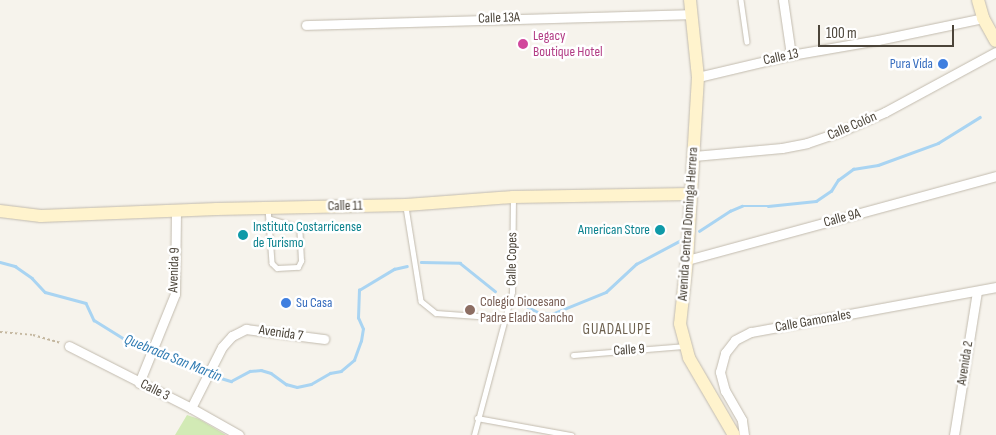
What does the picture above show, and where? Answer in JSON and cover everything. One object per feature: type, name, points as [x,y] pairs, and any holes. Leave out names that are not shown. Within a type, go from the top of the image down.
[{"type":"street","name":"Avenida Central Dominga Herrera","points":[[690,0],[698,77],[687,260],[680,324],[689,358],[734,435]]},
{"type":"street","points":[[783,0],[791,54]]},
{"type":"street","points":[[978,0],[983,18],[996,41]]},
{"type":"street","name":"Calle 13A","points":[[306,25],[692,14]]},
{"type":"street","name":"Calle 13","points":[[698,77],[791,54],[878,40],[983,18]]},
{"type":"street","name":"Calle Colón","points":[[694,156],[782,148],[807,143],[840,132],[885,112],[996,52]]},
{"type":"street","name":"Calle 9A","points":[[687,260],[996,176]]},
{"type":"street","name":"Calle 11","points":[[0,211],[41,216],[176,210],[268,213],[513,197],[691,194]]},
{"type":"street","name":"Avenida 9","points":[[139,383],[175,294],[176,210]]},
{"type":"street","name":"Calle Gamonales","points":[[744,435],[742,420],[725,391],[720,372],[724,353],[734,340],[751,332],[996,287]]},
{"type":"street","name":"Avenida 2","points":[[954,435],[977,292]]},
{"type":"street","name":"Avenida 7","points":[[191,408],[208,370],[222,347],[232,336],[246,329],[324,339]]},
{"type":"street","name":"Calle 3","points":[[70,346],[191,408],[239,435]]},
{"type":"lane","points":[[741,0],[746,42]]},
{"type":"lane","name":"Calle Copes","points":[[474,435],[512,292],[514,273],[513,197]]},
{"type":"lane","points":[[406,205],[421,301],[436,313],[505,318]]},
{"type":"lane","points":[[268,213],[299,228],[301,261],[298,267],[277,268],[272,263],[268,213]]},
{"type":"lane","name":"Calle 9","points":[[573,355],[685,346]]},
{"type":"lane","points":[[477,418],[571,435]]},
{"type":"path","points":[[0,332],[33,335],[70,346]]},
{"type":"green space","points":[[187,415],[199,419],[226,435],[175,435]]},
{"type":"waterway","name":"Quebrada San Martín","points":[[699,231],[730,211],[742,206],[768,206],[816,201],[831,191],[838,180],[853,169],[878,165],[938,143],[980,117]]},
{"type":"waterway","name":"Quebrada San Martín","points":[[526,306],[540,313],[552,314],[606,292],[636,264],[683,239]]},
{"type":"waterway","name":"Quebrada San Martín","points":[[0,262],[15,266],[32,278],[45,292],[86,303],[94,320],[124,339],[205,374]]},
{"type":"waterway","name":"Quebrada San Martín","points":[[421,262],[460,263],[495,291]]},
{"type":"waterway","name":"Quebrada San Martín","points":[[211,375],[231,381],[250,371],[261,370],[271,373],[286,384],[297,387],[311,384],[330,373],[341,371],[354,360],[361,341],[363,329],[358,318],[359,290],[394,269],[407,266]]},
{"type":"place","name":"Legacy Boutique Hotel","points":[[523,44]]},
{"type":"place","name":"Pura Vida","points":[[943,64]]},
{"type":"place","name":"American Store","points":[[660,230]]},
{"type":"place","name":"Instituto Costarricense de Turismo","points":[[243,235]]},
{"type":"place","name":"Su Casa","points":[[286,303]]},
{"type":"place","name":"Colegio Diocesano Padre Eladio Sancho","points":[[470,310]]},
{"type":"district","name":"GUADALUPE","points":[[617,330]]}]
